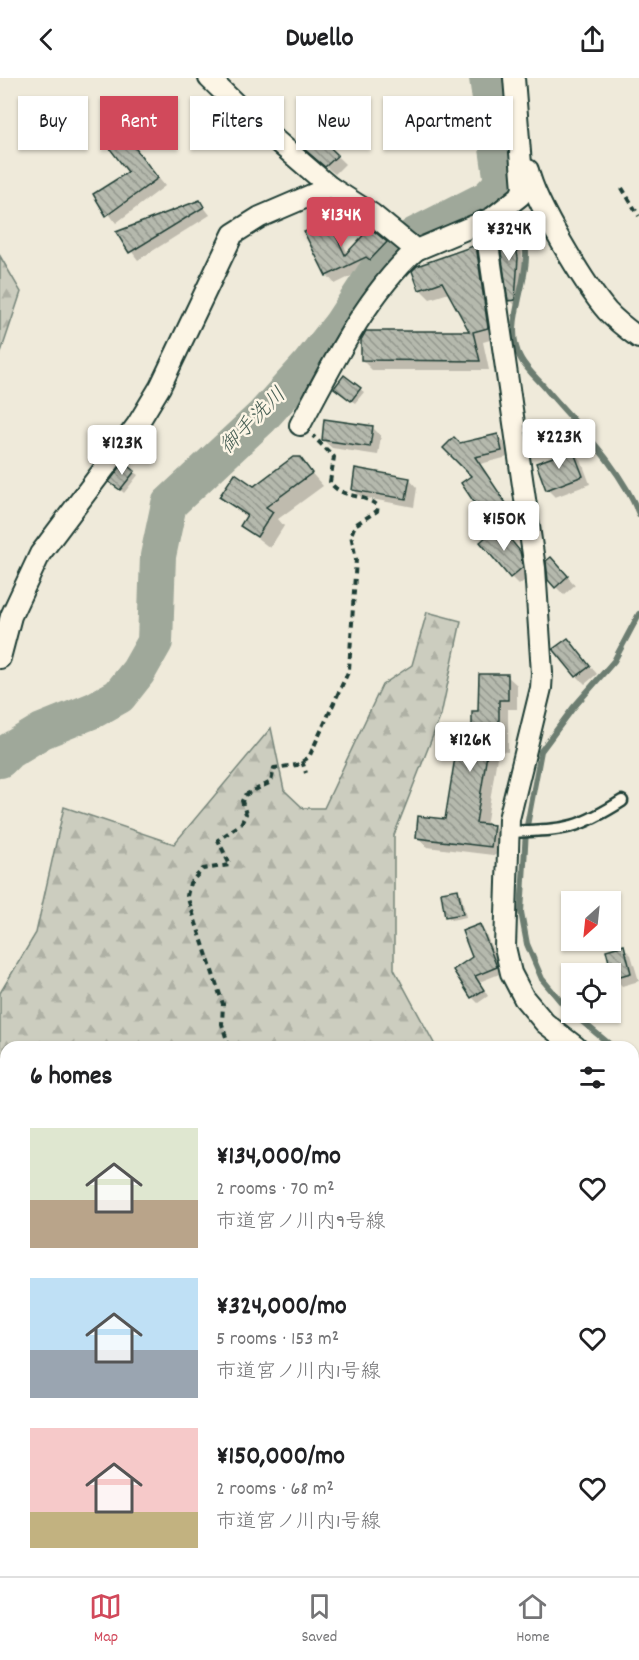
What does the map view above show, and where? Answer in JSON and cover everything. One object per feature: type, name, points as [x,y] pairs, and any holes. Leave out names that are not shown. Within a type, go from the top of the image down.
[{"type":"street","points":[[208,78],[330,187],[359,205],[409,245]]},
{"type":"street","points":[[300,425],[343,348],[409,245],[495,216],[522,193],[524,184],[514,78]]},
{"type":"street","points":[[518,133],[534,190],[568,250],[607,311],[639,338]]},
{"type":"street","points":[[0,658],[11,616],[40,554],[142,416],[184,339],[233,234],[260,217],[330,187]]},
{"type":"street","points":[[495,216],[487,237],[535,568],[542,672],[541,688],[513,801],[505,946],[511,973],[534,1011],[569,1041]]},
{"type":"street","points":[[639,1306],[639,1337]]},
{"type":"lane","points":[[513,832],[540,832],[579,826],[622,801]]},
{"type":"path","points":[[622,188],[639,216]]},
{"type":"path","points":[[227,1041],[222,1024],[223,1004],[187,896],[190,883],[202,869],[230,865],[218,840],[241,824],[246,814],[242,801],[245,795],[271,782],[274,768],[297,765],[309,757],[349,670],[356,559],[351,535],[355,525],[376,511],[378,506],[372,501],[334,488],[330,482],[334,457],[300,425]]},
{"type":"path","points":[[302,761],[306,773]]},
{"type":"green space","points":[[0,256],[21,292],[0,355]]},
{"type":"green space","points":[[427,612],[461,621],[441,715],[394,835],[394,969],[433,1041],[0,1041],[0,993],[36,933],[64,807],[174,844],[271,728],[284,790],[303,808],[324,808],[382,685],[412,665]]},
{"type":"building","points":[[111,150],[137,150],[158,178],[106,216],[93,194],[128,172]]},
{"type":"building","points":[[305,150],[333,150],[338,155],[325,167]]},
{"type":"building","points":[[200,200],[204,207],[129,253],[116,232]]},
{"type":"building","points":[[329,221],[345,255],[370,228],[387,242],[370,260],[366,257],[326,276],[304,232]]},
{"type":"building","points":[[513,230],[518,258],[515,300],[508,301],[499,238],[501,232]]},
{"type":"building","points":[[476,245],[488,328],[473,332],[480,361],[361,360],[361,340],[366,331],[469,331],[442,282],[419,290],[412,271],[417,266]]},
{"type":"building","points":[[344,375],[361,388],[351,401],[334,388]]},
{"type":"building","points":[[324,419],[373,426],[370,447],[322,440]]},
{"type":"building","points":[[498,434],[502,451],[475,457],[512,512],[490,526],[461,483],[471,476],[443,448],[454,437],[460,443]]},
{"type":"building","points":[[573,450],[583,476],[546,490],[536,463]]},
{"type":"building","points":[[293,457],[300,457],[312,473],[266,507],[273,512],[257,537],[240,526],[247,515],[219,497],[235,473],[254,486]]},
{"type":"building","points":[[124,462],[135,471],[120,490],[109,482]]},
{"type":"building","points":[[355,468],[410,478],[406,499],[352,490]]},
{"type":"building","points":[[499,526],[520,551],[523,567],[510,578],[480,542]]},
{"type":"building","points":[[551,557],[568,576],[555,588],[548,580],[546,561]]},
{"type":"building","points":[[568,638],[590,666],[576,677],[553,649]]},
{"type":"building","points":[[479,674],[508,674],[508,700],[499,700],[499,742],[489,742],[476,823],[494,825],[491,847],[416,838],[418,816],[445,819],[457,745],[472,748],[472,711],[478,711]]},
{"type":"building","points":[[458,889],[463,914],[445,917],[441,892]]},
{"type":"building","points":[[480,924],[497,967],[475,976],[484,990],[471,998],[453,970],[472,957],[462,931]]},
{"type":"building","points":[[624,945],[631,973],[621,976],[621,963],[609,963],[606,951],[621,951],[621,946]]},
{"type":"waterway","name":"御手洗川","points":[[0,760],[9,751],[42,731],[94,710],[119,696],[138,672],[155,642],[158,556],[169,504],[262,417],[310,364],[340,326],[378,268],[415,235],[488,198],[502,183],[487,78]]},
{"type":"waterway","points":[[502,183],[520,225],[526,252],[526,265],[514,333],[521,359],[610,464],[631,496],[639,514]]},
{"type":"waterway","points":[[606,1041],[567,1009],[542,979],[527,944],[521,912],[526,831],[541,751],[573,708],[614,661],[639,614]]}]
